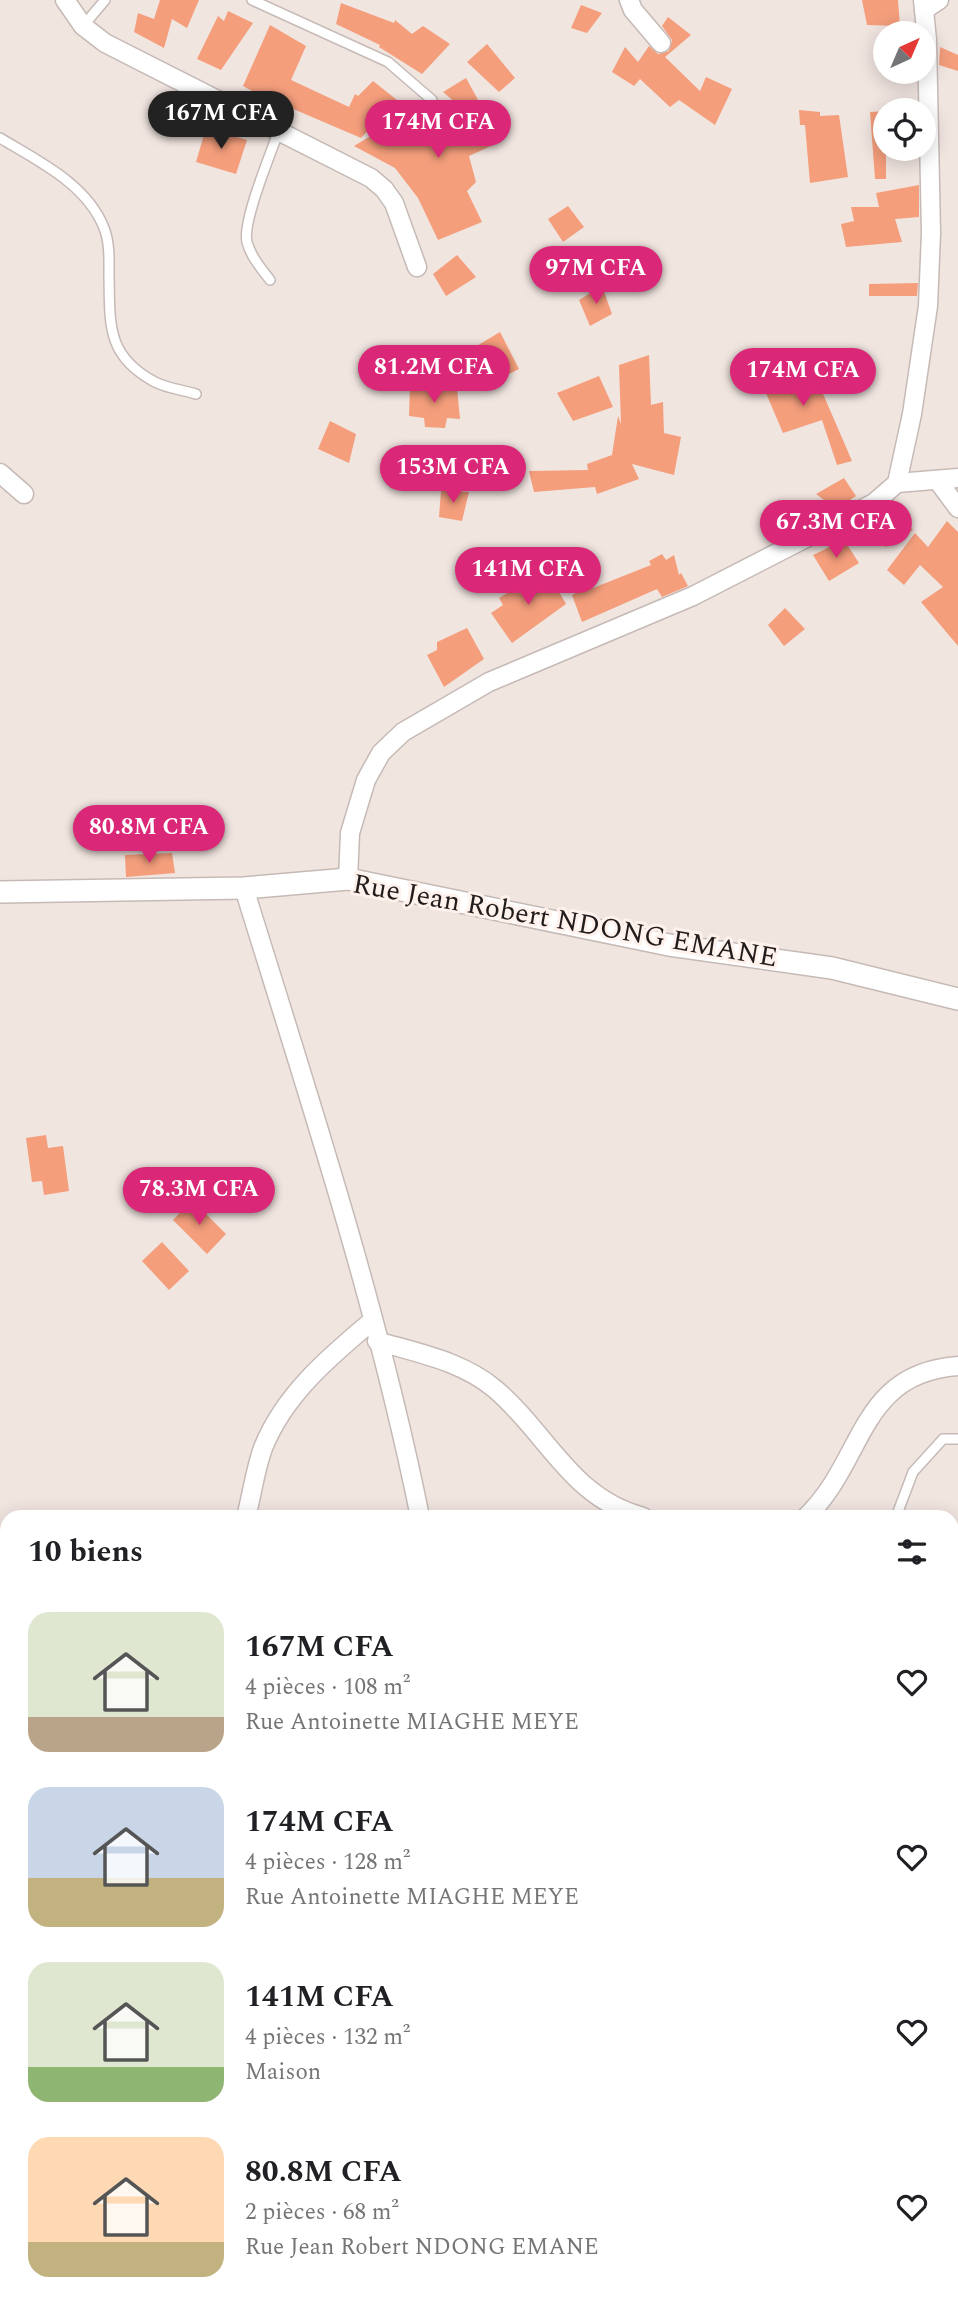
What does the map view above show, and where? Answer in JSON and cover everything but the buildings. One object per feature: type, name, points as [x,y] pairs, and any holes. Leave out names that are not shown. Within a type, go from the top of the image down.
[{"type":"street","points":[[65,0],[83,26],[131,57],[347,164],[384,189],[394,203],[417,268]]},
{"type":"street","points":[[629,0],[633,10],[662,43]]},
{"type":"street","points":[[348,880],[350,833],[366,780],[381,753],[402,732],[489,682],[693,596],[874,503],[897,483],[912,414],[928,306],[931,233],[929,3]]},
{"type":"street","points":[[0,473],[24,494]]},
{"type":"street","points":[[897,483],[958,478]]},
{"type":"street","points":[[938,481],[958,509]]},
{"type":"street","name":"Rue Jean Robert NDONG EMANE","points":[[0,892],[244,888],[348,880],[427,893],[669,945],[832,968],[958,999]]},
{"type":"street","points":[[244,888],[319,1133],[372,1321],[418,1510]]},
{"type":"street","points":[[248,1510],[263,1448],[290,1399],[334,1353],[372,1321]]},
{"type":"street","points":[[377,1340],[471,1372],[495,1389],[530,1423],[573,1476],[602,1502],[624,1510]]},
{"type":"street","points":[[813,1510],[822,1502],[880,1402],[902,1381],[936,1368],[958,1366]]},
{"type":"lane","points":[[83,26],[104,0]]},
{"type":"lane","points":[[252,0],[388,62],[432,100]]},
{"type":"lane","points":[[270,280],[253,257],[246,239],[251,212],[279,130]]},
{"type":"lane","points":[[0,138],[55,171],[93,207],[105,229],[113,338],[121,356],[157,383],[196,394]]},
{"type":"lane","points":[[899,1510],[913,1472],[943,1439],[958,1439]]}]
